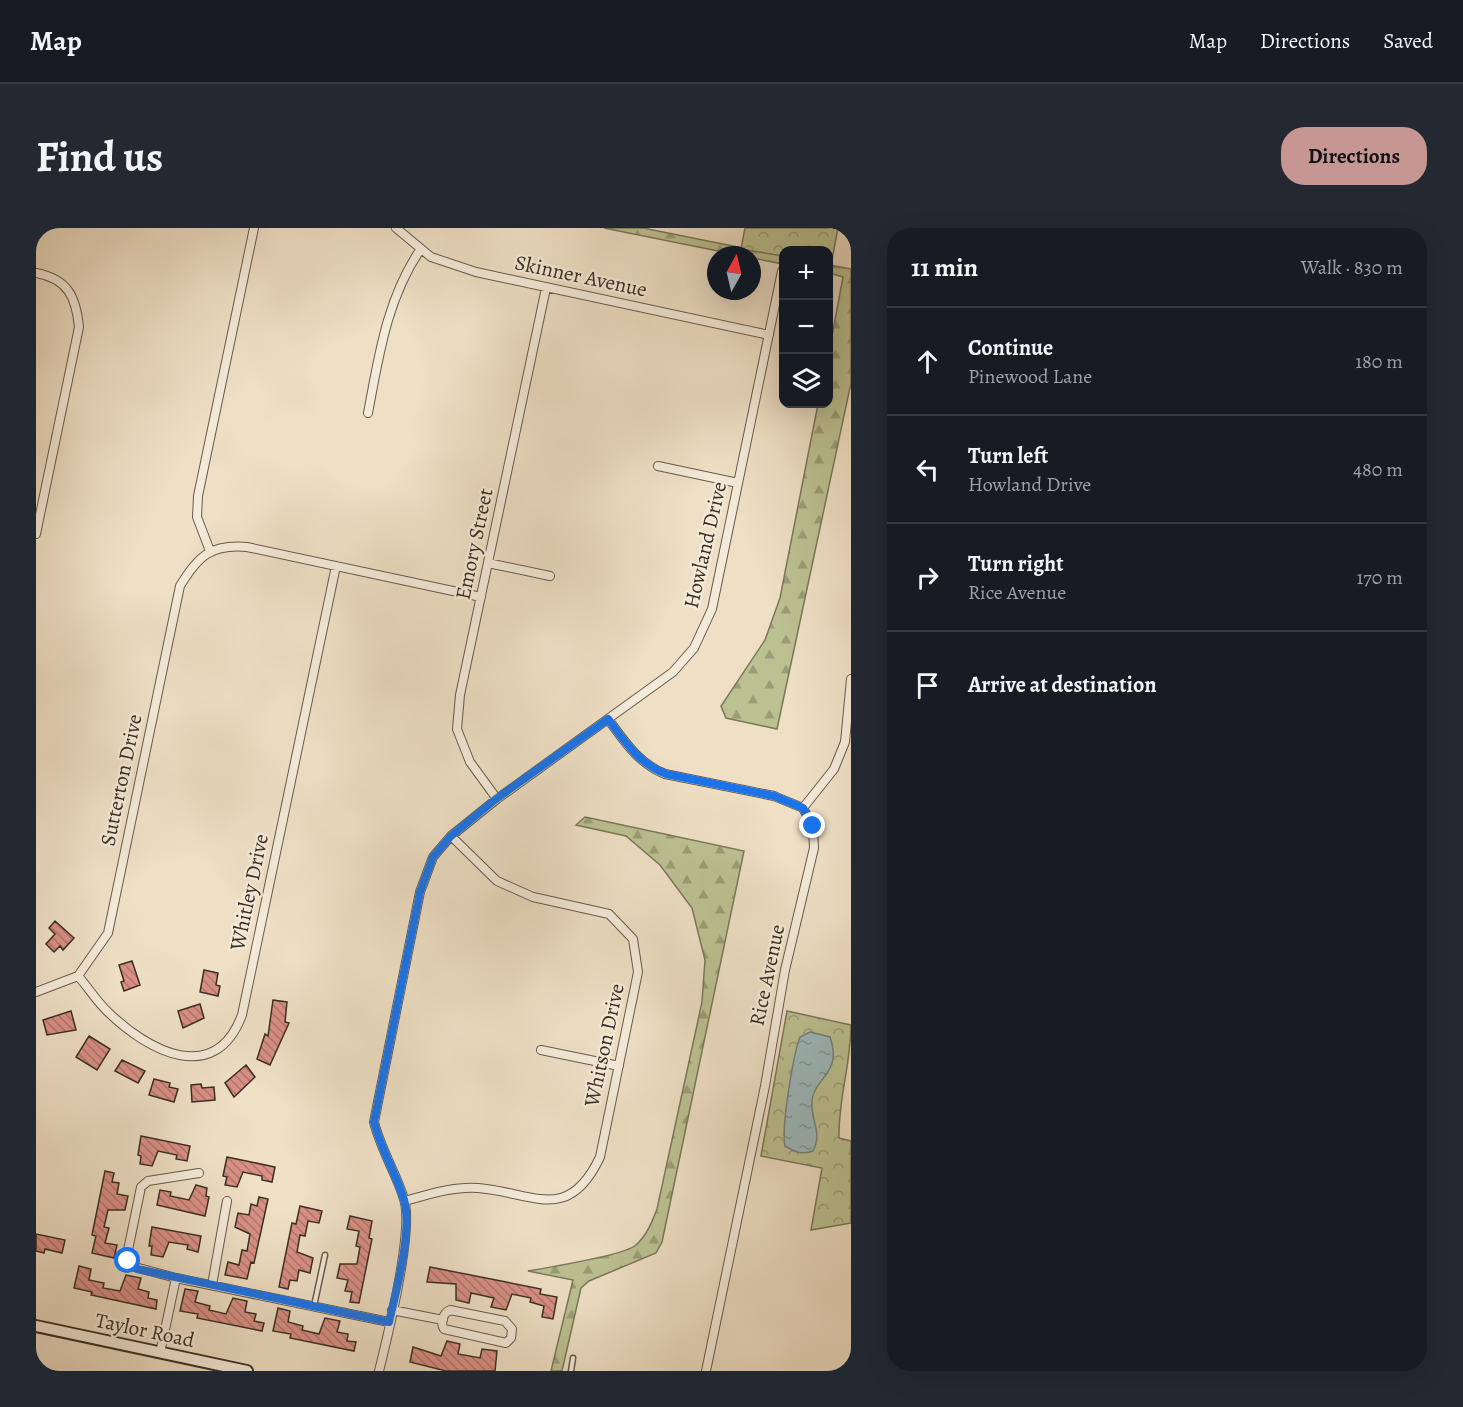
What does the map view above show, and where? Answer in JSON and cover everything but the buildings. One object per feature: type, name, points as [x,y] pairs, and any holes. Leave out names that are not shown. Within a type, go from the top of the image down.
[{"type":"main road","name":"Taylor Road","points":[[36,1326],[242,1371]]},
{"type":"street","points":[[254,228],[198,496],[197,517],[210,551],[228,546],[248,547],[481,597]]},
{"type":"street","name":"Skinner Avenue","points":[[396,228],[431,257],[476,272],[769,335]]},
{"type":"street","points":[[369,413],[387,317],[403,274],[420,250]]},
{"type":"street","points":[[36,273],[64,285],[77,304],[79,327],[36,534]]},
{"type":"street","name":"Howland Drive","points":[[379,1371],[407,1220],[405,1201],[379,1144],[374,1122],[420,892],[433,857],[451,836],[496,799],[673,672],[694,648],[712,609],[779,286]]},
{"type":"street","name":"Emory Street","points":[[496,799],[470,762],[457,729],[460,695],[546,288]]},
{"type":"street","points":[[658,466],[738,483]]},
{"type":"street","name":"Sutterton Drive","points":[[78,976],[108,933],[180,586],[192,566],[210,551]]},
{"type":"street","points":[[488,563],[550,576]]},
{"type":"street","name":"Whitley Drive","points":[[78,976],[105,1010],[123,1026],[148,1043],[177,1056],[201,1057],[223,1047],[236,1032],[242,1015],[336,566]]},
{"type":"street","points":[[608,719],[636,756],[649,767],[666,774],[774,796],[803,808],[834,769],[845,742],[851,679]]},
{"type":"street","name":"Rice Avenue","points":[[706,1371],[765,1086],[784,970],[814,848],[813,826],[803,808]]},
{"type":"street","name":"Whitson Drive","points":[[405,1201],[477,1187],[547,1200],[567,1196],[589,1181],[600,1157],[638,972],[633,939],[609,914],[533,897],[497,881],[451,836]]},
{"type":"street","points":[[36,992],[78,976]]},
{"type":"street","points":[[541,1050],[619,1066]]},
{"type":"street","points":[[199,1173],[148,1181],[141,1187],[128,1261],[137,1269],[389,1322]]},
{"type":"street","points":[[212,1286],[227,1201]]},
{"type":"street","points":[[160,1353],[176,1278]]},
{"type":"street","points":[[392,1310],[443,1320]]},
{"type":"street","points":[[450,1310],[505,1321],[512,1329],[511,1338],[506,1343],[448,1331],[442,1326],[443,1320],[446,1312],[450,1310]]},
{"type":"lane","points":[[314,1307],[325,1255]]},
{"type":"lane","points":[[571,1371],[573,1358]]},
{"type":"green space","points":[[604,228],[643,228],[733,246],[707,246],[707,249]]},
{"type":"green space","points":[[745,228],[838,228],[833,254],[833,246],[779,246],[779,255],[761,252],[761,246],[742,246]]},
{"type":"green space","points":[[761,252],[779,255],[779,263],[761,260]]},
{"type":"green space","points":[[833,266],[851,269],[851,383],[777,729],[726,718],[721,706],[765,640],[780,598],[817,408],[833,408],[833,331],[843,277],[833,274]]},
{"type":"green space","points":[[585,817],[744,851],[662,1242],[656,1253],[589,1281],[581,1288],[562,1371],[551,1371],[573,1280],[528,1271],[585,1261],[629,1249],[640,1241],[649,1228],[657,1209],[702,1002],[705,960],[692,908],[660,865],[626,836],[576,825]]},
{"type":"green space","points":[[787,1011],[851,1025],[840,1109],[839,1138],[851,1141],[851,1223],[811,1230],[822,1168],[761,1156]]},
{"type":"water","points":[[810,1032],[830,1037],[833,1059],[827,1074],[817,1086],[812,1101],[817,1132],[816,1144],[813,1151],[802,1153],[785,1146],[784,1137],[788,1092],[797,1046],[800,1037]]},
{"type":"route","points":[[128,1261],[137,1269],[389,1322],[401,1267],[407,1220],[405,1201],[379,1144],[374,1122],[420,892],[433,857],[451,836],[496,799],[608,719],[636,756],[649,767],[666,774],[774,796],[803,808],[813,826]]}]
